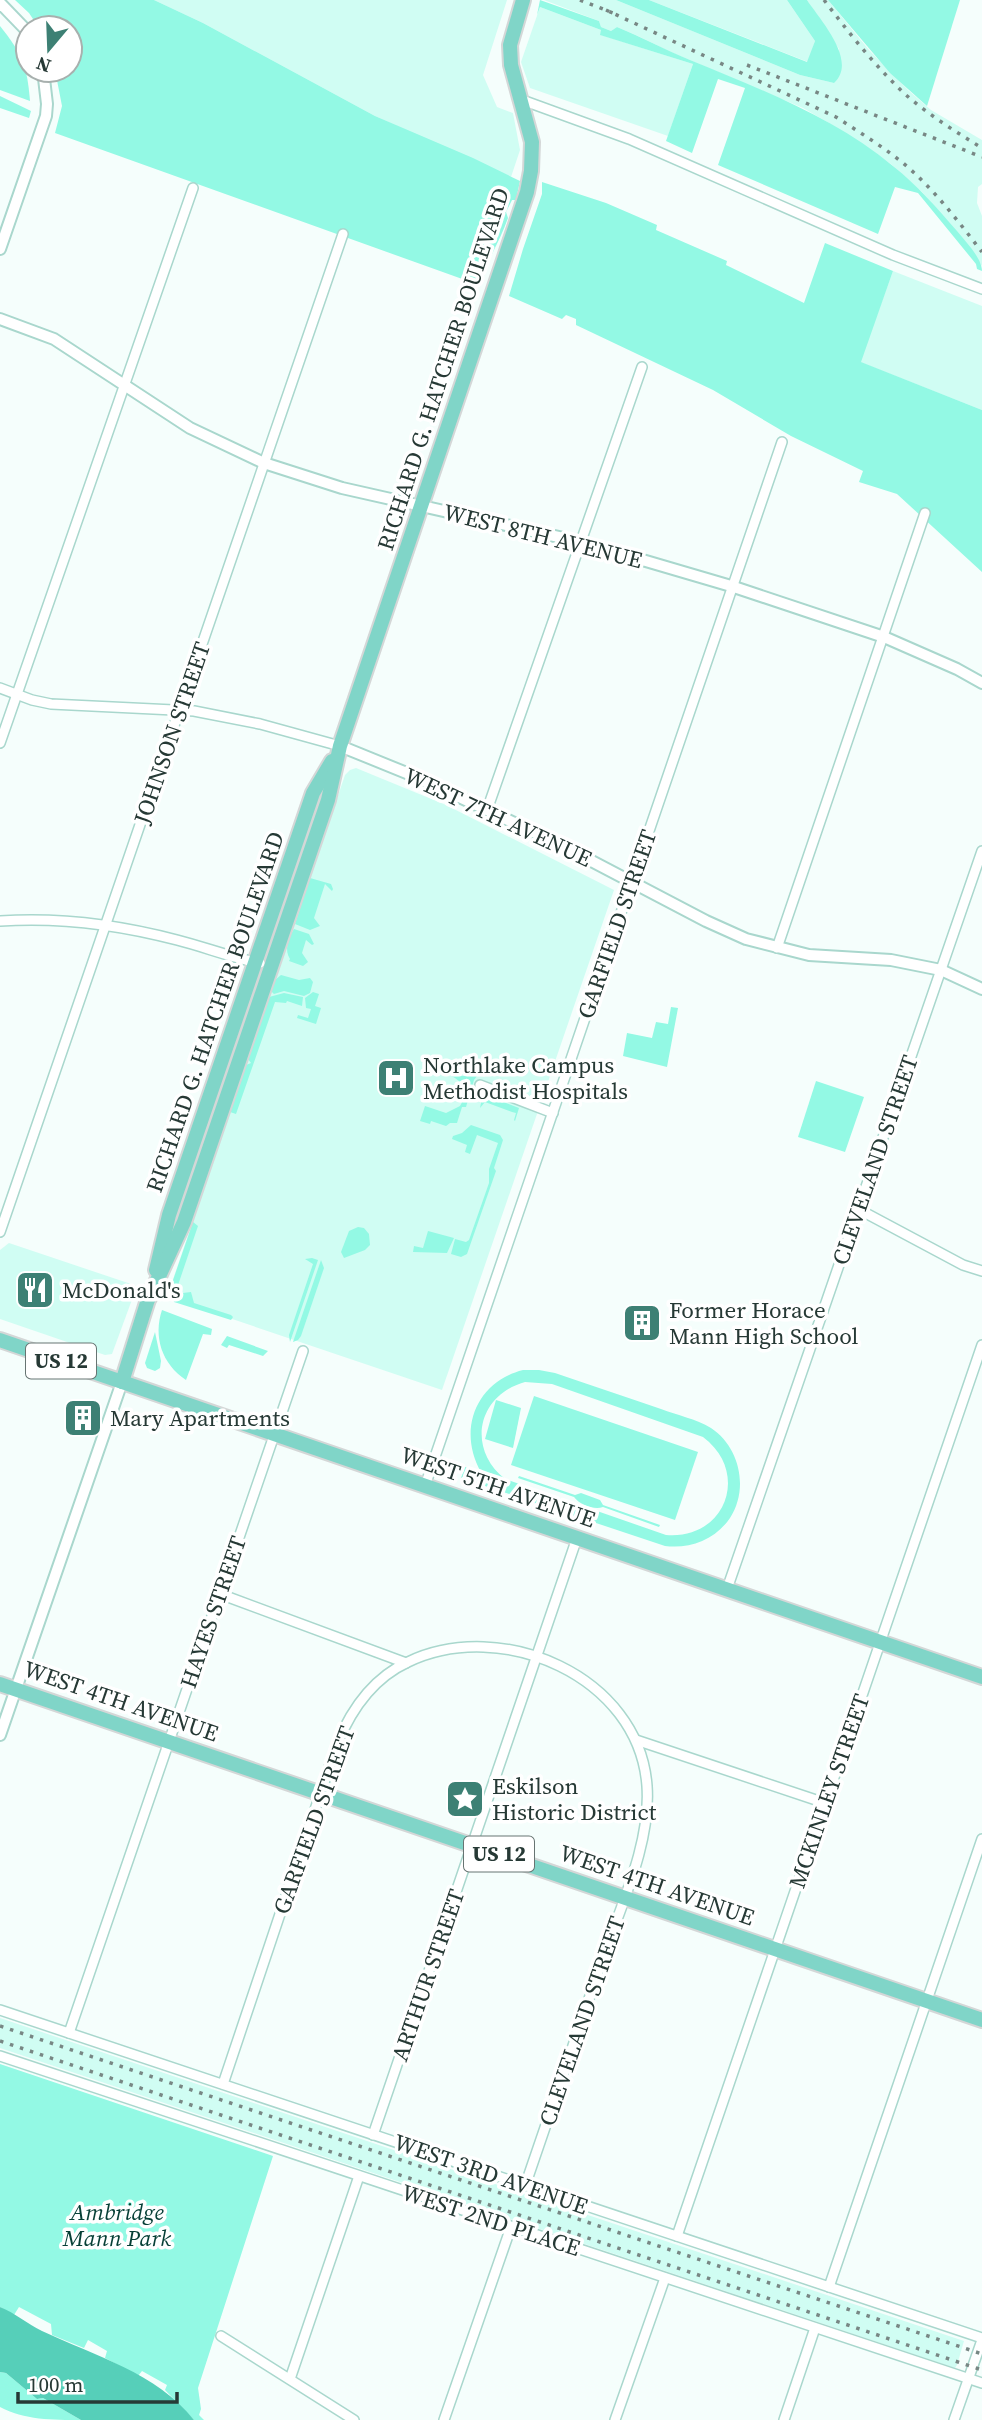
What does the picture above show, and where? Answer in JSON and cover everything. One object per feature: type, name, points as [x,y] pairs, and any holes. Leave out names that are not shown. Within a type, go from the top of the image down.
[{"type":"main road","name":"RICHARD G. HATCHER BOULEVARD","points":[[149,1298],[179,1237],[214,1136],[328,800],[340,746],[529,182],[532,142],[512,65],[510,45],[523,0]]},
{"type":"main road","name":"RICHARD G. HATCHER BOULEVARD","points":[[121,1381],[149,1298],[169,1215],[313,793],[340,746]]},
{"type":"main road","points":[[198,1131],[214,1136]]},
{"type":"main road","name":"WEST 5TH AVENUE","points":[[0,1340],[982,1677]]},
{"type":"main road","name":"WEST 4TH AVENUE","points":[[0,1684],[982,2020]]},
{"type":"street","points":[[0,2],[14,17]]},
{"type":"street","points":[[0,249],[46,116],[45,84]]},
{"type":"street","points":[[522,100],[629,139],[893,255],[982,289]]},
{"type":"street","points":[[0,743],[193,188]]},
{"type":"street","name":"JOHNSON STREET","points":[[0,1232],[343,234]]},
{"type":"street","name":"WEST 8TH AVENUE","points":[[0,318],[54,339],[190,428],[264,463],[342,488],[581,542],[731,586],[884,638],[957,669],[982,683]]},
{"type":"street","points":[[487,810],[642,367]]},
{"type":"street","name":"GARFIELD STREET","points":[[425,1486],[782,442]]},
{"type":"street","points":[[777,948],[925,513]]},
{"type":"street","name":"WEST 7TH AVENUE","points":[[0,688],[51,704],[180,709],[260,724],[340,746],[487,810],[727,931],[777,948],[809,955],[891,960],[941,970],[982,989]]},
{"type":"street","name":"CLEVELAND STREET","points":[[727,1589],[982,851]]},
{"type":"street","points":[[0,921],[62,921],[106,927],[167,937],[272,965]]},
{"type":"street","points":[[480,1085],[553,1113]]},
{"type":"street","points":[[858,1209],[963,1265],[982,1272]]},
{"type":"street","name":"MCKINLEY STREET","points":[[677,2236],[982,1345]]},
{"type":"street","name":"HAYES STREET","points":[[69,2033],[303,1351]]},
{"type":"street","name":"RICHARD G. HATCHER BOULEVARD","points":[[0,1735],[121,1381]]},
{"type":"street","name":"ARTHUR STREET","points":[[373,2135],[577,1538]]},
{"type":"street","points":[[220,1594],[406,1663]]},
{"type":"street","name":"GARFIELD STREET","points":[[223,2084],[337,1744],[358,1706],[382,1679],[406,1663],[433,1652],[472,1646],[504,1649],[536,1658]]},
{"type":"street","name":"CLEVELAND STREET","points":[[525,2186],[624,1897],[648,1813],[647,1784],[636,1740],[623,1719],[602,1694],[571,1672],[536,1658]]},
{"type":"street","points":[[636,1740],[825,1802]]},
{"type":"street","points":[[829,2287],[982,1839]]},
{"type":"street","name":"WEST 3RD AVENUE","points":[[0,2010],[982,2339]]},
{"type":"street","name":"WEST 2ND PLACE","points":[[0,2056],[982,2383]]},
{"type":"street","points":[[290,2379],[359,2176]]},
{"type":"street","points":[[444,2420],[511,2227]]},
{"type":"street","points":[[615,2420],[665,2278]]},
{"type":"street","points":[[784,2420],[815,2328]]},
{"type":"street","points":[[221,2336],[354,2420]]},
{"type":"street","points":[[954,2420],[982,2339]]},
{"type":"shaded area","points":[[154,0],[507,0],[483,75],[497,107],[513,113],[520,150],[511,177],[375,116],[203,23]]},
{"type":"shaded area","points":[[544,0],[616,0],[800,75],[834,83],[839,49],[807,0],[828,0],[869,50],[908,90],[931,110],[982,140],[982,184],[978,187],[977,203],[982,216],[982,266],[964,240],[922,192],[891,164],[829,123],[803,108],[638,36],[617,27],[611,31],[601,27],[599,21]]},
{"type":"shaded area","points":[[649,0],[787,0],[815,41],[808,62]]},
{"type":"shaded area","points":[[540,7],[601,30],[601,35],[693,64],[668,136],[530,88],[521,62]]},
{"type":"shaded area","points":[[893,271],[982,306],[982,410],[860,362]]},
{"type":"shaded area","name":"Northlake Campus Methodist Hospitals","points":[[356,768],[446,805],[614,890],[442,1390],[167,1297],[345,775]]},
{"type":"shaded area","points":[[9,1243],[137,1286],[112,1354],[105,1355],[0,1319],[0,1250]]},
{"type":"shaded area","points":[[0,2018],[964,2341],[957,2365],[955,2368],[0,2048]]},
{"type":"shaded area","points":[[0,2307],[42,2331],[144,2378],[179,2404],[194,2420],[81,2420],[43,2398],[37,2399],[6,2373],[0,2372]]},
{"type":"green space","points":[[15,0],[154,0],[203,23],[375,116],[520,181],[516,200],[512,200],[506,212],[508,218],[479,285],[55,133],[62,106],[58,84],[84,84],[84,14],[29,13]]},
{"type":"green space","points":[[540,0],[599,21],[601,27],[611,31],[617,27],[796,106],[846,133],[893,166],[919,189],[972,250],[982,271],[977,269],[976,264],[918,193],[895,187],[878,234],[718,165],[745,88],[718,79],[692,153],[666,141],[693,64],[600,35],[601,30],[540,7],[537,15]]},
{"type":"green space","points":[[616,0],[649,0],[807,62],[815,41],[787,0],[807,0],[835,41],[842,64],[840,74],[834,83],[800,75]]},
{"type":"green space","points":[[828,0],[960,0],[927,106],[890,73]]},
{"type":"green space","points":[[0,26],[14,45],[14,84],[28,84],[30,101],[0,90]]},
{"type":"green space","points":[[0,96],[31,111],[29,118],[0,108]]},
{"type":"green space","points":[[542,182],[606,203],[657,225],[656,230],[727,261],[726,265],[804,303],[825,243],[893,271],[861,362],[982,410],[982,572],[897,494],[859,482],[863,471],[791,436],[713,390],[576,325],[576,319],[566,315],[562,319],[509,296],[542,194]]},
{"type":"green space","points":[[310,878],[331,884],[333,889],[332,891],[325,884],[314,918],[320,926],[310,930],[295,924]]},
{"type":"green space","points":[[294,929],[309,934],[314,944],[306,940],[302,953],[308,962],[303,966],[289,961],[288,944]]},
{"type":"green space","points":[[281,975],[299,980],[310,978],[313,982],[310,993],[304,996],[284,991],[274,994],[271,991],[275,980]]},
{"type":"green space","points":[[313,992],[319,994],[315,1006],[321,1008],[316,1024],[297,1018],[298,1015],[308,1018],[311,1009],[306,1008],[305,998]]},
{"type":"green space","points":[[284,993],[303,997],[302,1006],[287,1001],[275,1002],[236,1114],[230,1112],[246,1065],[251,1063],[248,1059],[269,997]]},
{"type":"green space","points":[[671,1007],[678,1008],[667,1067],[623,1056],[627,1033],[652,1038],[656,1022],[668,1024]]},
{"type":"green space","points":[[449,1072],[459,1076],[477,1076],[457,1123],[446,1126],[420,1121],[425,1106],[446,1113],[460,1106],[464,1088]]},
{"type":"green space","points":[[816,1081],[864,1097],[845,1152],[798,1137]]},
{"type":"green space","points":[[485,1095],[519,1108],[515,1121],[516,1113],[485,1102],[480,1108]]},
{"type":"green space","points":[[471,1125],[500,1135],[503,1140],[494,1168],[496,1171],[467,1254],[461,1257],[451,1254],[455,1239],[466,1242],[469,1240],[489,1183],[489,1169],[498,1143],[477,1135],[470,1154],[465,1152],[467,1145],[452,1139]]},
{"type":"green space","points":[[193,1222],[198,1226],[175,1294],[191,1292],[194,1303],[231,1315],[231,1320],[174,1302],[170,1289]]},
{"type":"green space","points":[[358,1227],[364,1228],[369,1234],[370,1245],[365,1250],[344,1258],[341,1252],[349,1231]]},
{"type":"green space","points":[[428,1231],[454,1238],[447,1253],[413,1252],[414,1246],[423,1248]]},
{"type":"green space","points":[[305,1259],[318,1260],[290,1342],[289,1335],[313,1264]]},
{"type":"green space","points":[[321,1260],[324,1268],[301,1336],[293,1342]]},
{"type":"green space","points":[[162,1310],[212,1329],[211,1335],[203,1334],[186,1380],[165,1358],[159,1340]]},
{"type":"green space","points":[[155,1332],[161,1361],[160,1368],[155,1371],[147,1368],[145,1363]]},
{"type":"green space","points":[[227,1336],[268,1351],[263,1356],[229,1345],[227,1348],[221,1345]]},
{"type":"green space","points":[[523,1370],[555,1373],[711,1428],[729,1446],[738,1469],[739,1494],[730,1518],[717,1532],[701,1541],[684,1546],[665,1546],[461,1478],[465,1467],[481,1472],[474,1456],[471,1424],[483,1396],[507,1376]],"holes":[[[525,1382],[552,1384],[703,1437],[718,1452],[726,1468],[728,1485],[725,1501],[716,1516],[703,1527],[686,1534],[666,1535],[505,1479],[485,1453],[482,1438],[488,1410],[497,1398]]]},
{"type":"green space","points":[[534,1396],[698,1452],[675,1520],[511,1465]]},
{"type":"green space","points":[[496,1400],[521,1408],[513,1448],[485,1439]]},
{"type":"green space","points":[[519,1476],[575,1495],[581,1493],[600,1500],[603,1505],[660,1525],[659,1527],[603,1507],[587,1506],[574,1497],[518,1478]]},
{"type":"green space","name":"Ambridge Mann Park","points":[[0,2064],[273,2156],[198,2388],[201,2409],[199,2415],[204,2420],[194,2420],[165,2390],[167,2385],[142,2371],[138,2376],[105,2358],[107,2351],[88,2340],[84,2348],[52,2335],[51,2324],[19,2307],[14,2315],[0,2307]]},
{"type":"green space","points":[[0,2372],[6,2373],[37,2399],[43,2398],[81,2420],[29,2417],[0,2407]]},
{"type":"railway","points":[[580,0],[613,13]]},
{"type":"railway","points":[[824,0],[863,49],[906,95],[982,148]]},
{"type":"railway","points":[[606,10],[836,117],[887,151],[914,173],[982,252]]},
{"type":"railway","points":[[747,65],[982,157]]},
{"type":"railway","points":[[0,2026],[982,2354]]},
{"type":"railway","points":[[0,2041],[982,2370]]},
{"type":"place","name":"Northlake Campus Methodist Hospitals","points":[[396,1078]]},
{"type":"place","name":"McDonald's","points":[[35,1290]]},
{"type":"place","name":"Former Horace Mann High School","points":[[642,1323]]},
{"type":"place","name":"Mary Apartments","points":[[83,1418]]},
{"type":"place","name":"Eskilson Historic District","points":[[465,1799]]}]
